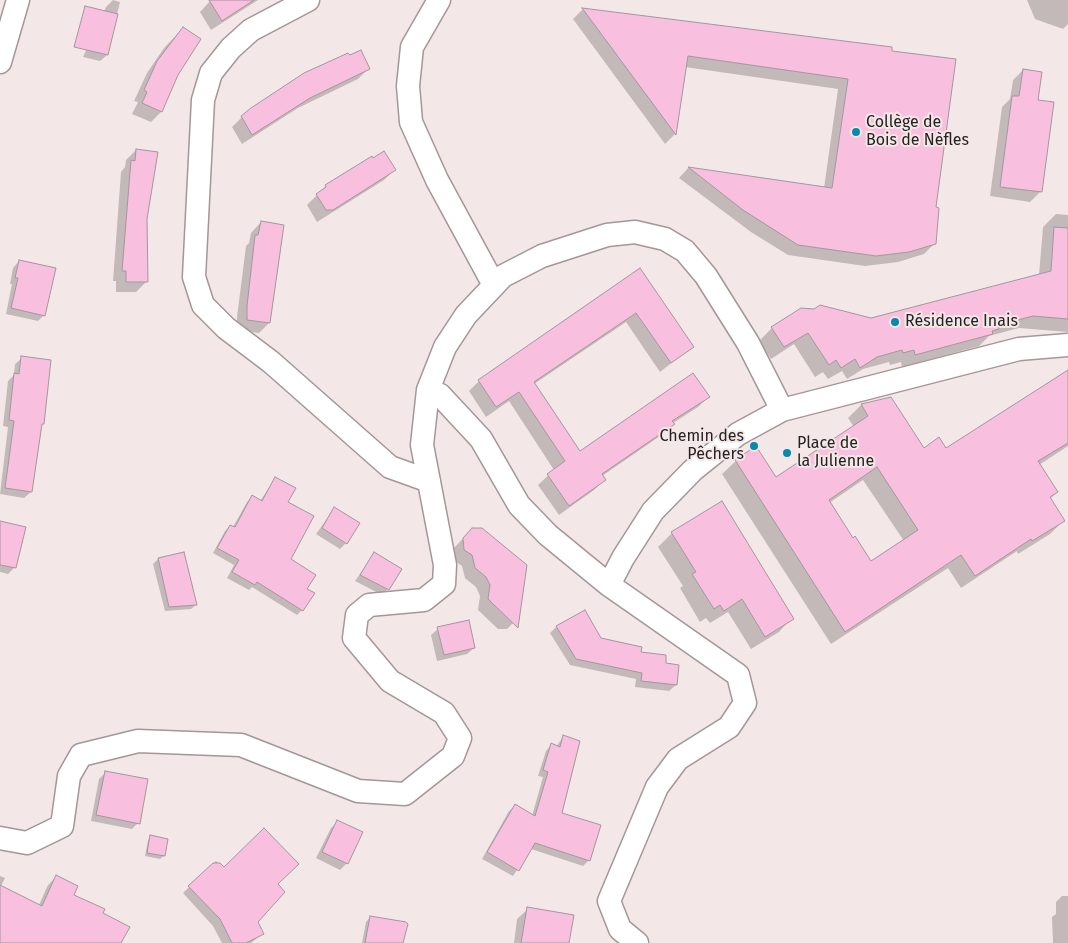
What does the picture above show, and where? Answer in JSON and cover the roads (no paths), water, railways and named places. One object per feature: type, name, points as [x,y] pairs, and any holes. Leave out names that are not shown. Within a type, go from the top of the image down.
[{"type":"street","points":[[0,62],[18,0]]},
{"type":"street","points":[[308,0],[251,30],[231,48],[211,73],[203,100],[194,277],[203,305],[226,328],[271,362],[390,467],[429,481]]},
{"type":"street","points":[[439,0],[412,47],[408,86],[412,122],[437,180],[494,285]]},
{"type":"street","points":[[0,838],[27,843],[62,826],[69,776],[81,755],[138,741],[241,745],[358,791],[405,794],[453,756],[460,738],[444,713],[390,681],[354,638],[357,615],[370,605],[424,600],[444,584],[445,566],[422,445],[428,390],[445,347],[466,315],[503,276],[542,256],[606,235],[635,232],[665,239],[685,250],[706,276],[748,343],[782,410]]},
{"type":"street","points":[[609,585],[623,558],[653,510],[693,470],[738,434],[782,410],[1019,349],[1068,345]]},
{"type":"street","points":[[428,390],[440,395],[481,439],[519,505],[548,535],[609,585],[738,675],[745,703],[729,727],[678,759],[657,786],[610,902],[620,929],[637,943]]},
{"type":"place","name":"Collège de Bois de Nèfles","points":[[856,132]]},
{"type":"place","name":"Résidence Inais","points":[[895,322]]},
{"type":"place","name":"Chemin des Pêchers","points":[[754,446]]},
{"type":"place","name":"Place de la Julienne","points":[[787,453]]}]
